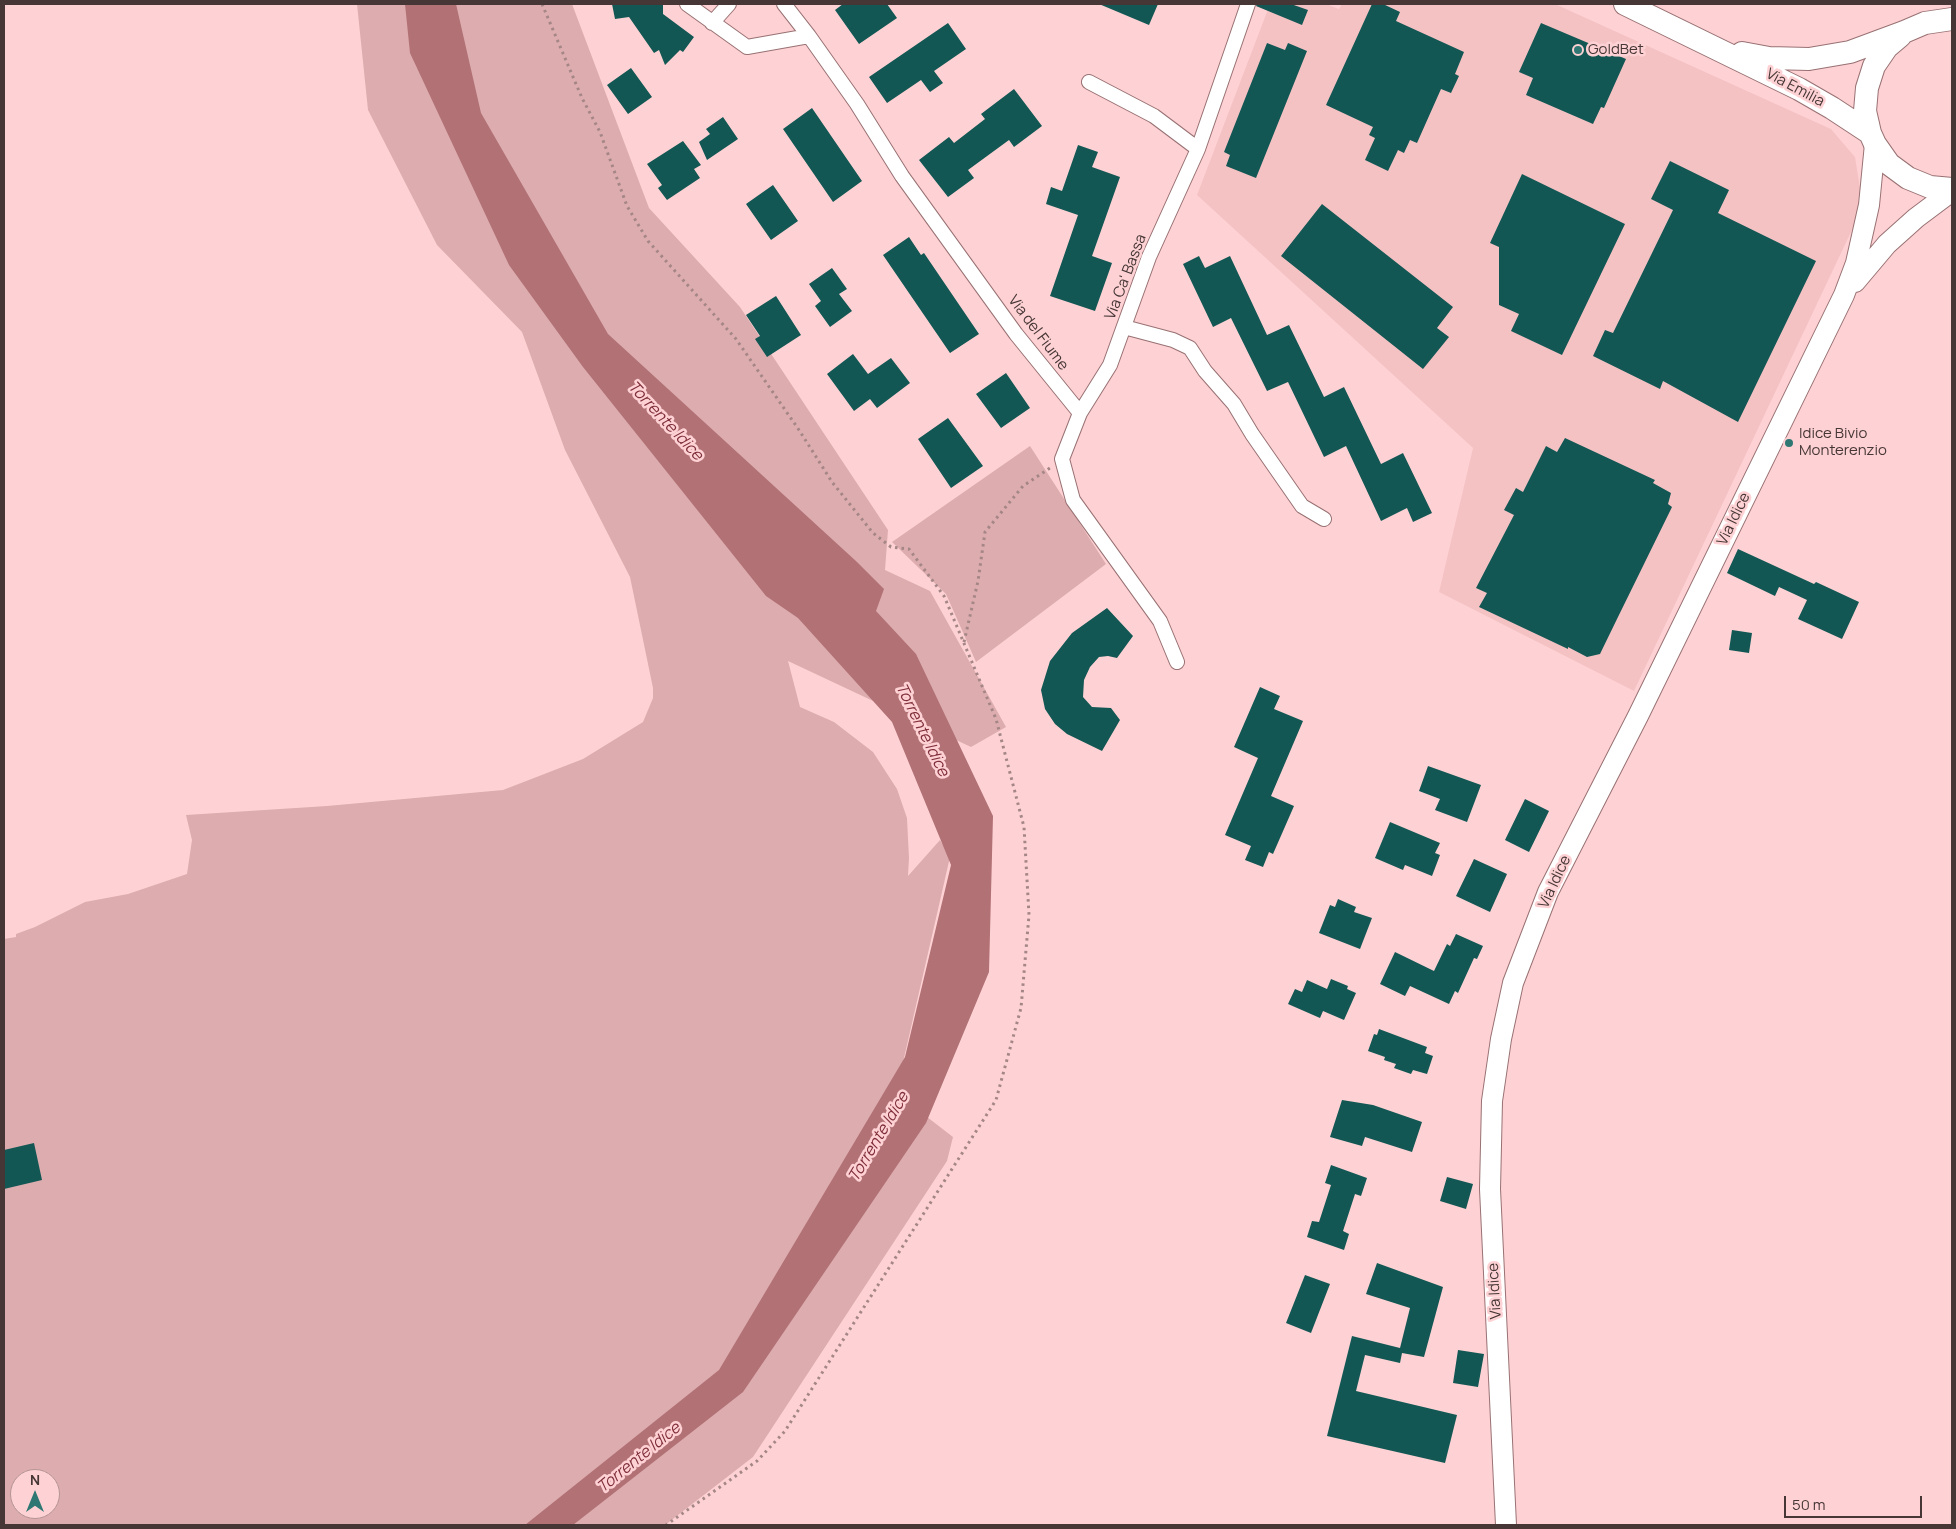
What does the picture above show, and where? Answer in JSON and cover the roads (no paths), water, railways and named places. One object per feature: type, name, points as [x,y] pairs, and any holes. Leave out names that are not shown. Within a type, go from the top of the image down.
[{"type":"main road","name":"Via Emilia","points":[[1625,4],[1807,94],[1872,139]]},
{"type":"main road","points":[[1925,23],[1952,7]]},
{"type":"main road","name":"Via Emilia","points":[[1717,48],[1769,58],[1809,58],[1850,52],[1925,23],[1952,19]]},
{"type":"main road","name":"Via Emilia","points":[[1904,32],[1887,47],[1874,66],[1869,80],[1865,110],[1872,139],[1889,164],[1908,178],[1930,187],[1952,190]]},
{"type":"main road","name":"Via Idice","points":[[1506,1525],[1490,1189],[1492,1101],[1513,983],[1548,892],[1638,716],[1844,295],[1856,263],[1864,231],[1871,190],[1872,139]]},
{"type":"main road","name":"Via Idice","points":[[1844,295],[1887,244],[1952,190]]},
{"type":"street","points":[[688,4],[747,47],[809,36]]},
{"type":"street","points":[[712,23],[728,4]]},
{"type":"street","name":"Via del Fiume","points":[[784,4],[857,104],[902,176],[1016,334],[1080,413]]},
{"type":"street","name":"Via Ca' Bassa","points":[[1080,413],[1110,365],[1149,257],[1198,149],[1248,4]]},
{"type":"street","points":[[1089,82],[1154,116],[1198,149]]},
{"type":"street","points":[[1124,327],[1173,340],[1190,348],[1204,371],[1234,404],[1252,434],[1302,506],[1324,519]]},
{"type":"street","points":[[1080,413],[1062,459],[1073,500],[1160,621],[1177,662]]},
{"type":"water","name":"Torrente Idice","points":[[405,4],[456,4],[481,113],[608,334],[857,562],[884,589],[876,611],[916,654],[993,816],[989,972],[926,1123],[743,1392],[573,1525],[525,1525],[719,1370],[905,1057],[951,865],[892,722],[798,618],[766,596],[583,367],[509,265],[410,53]]},
{"type":"place","name":"GoldBet","points":[[1578,50]]},
{"type":"place","name":"Idice Bivio Monterenzio","points":[[1789,443]]}]
